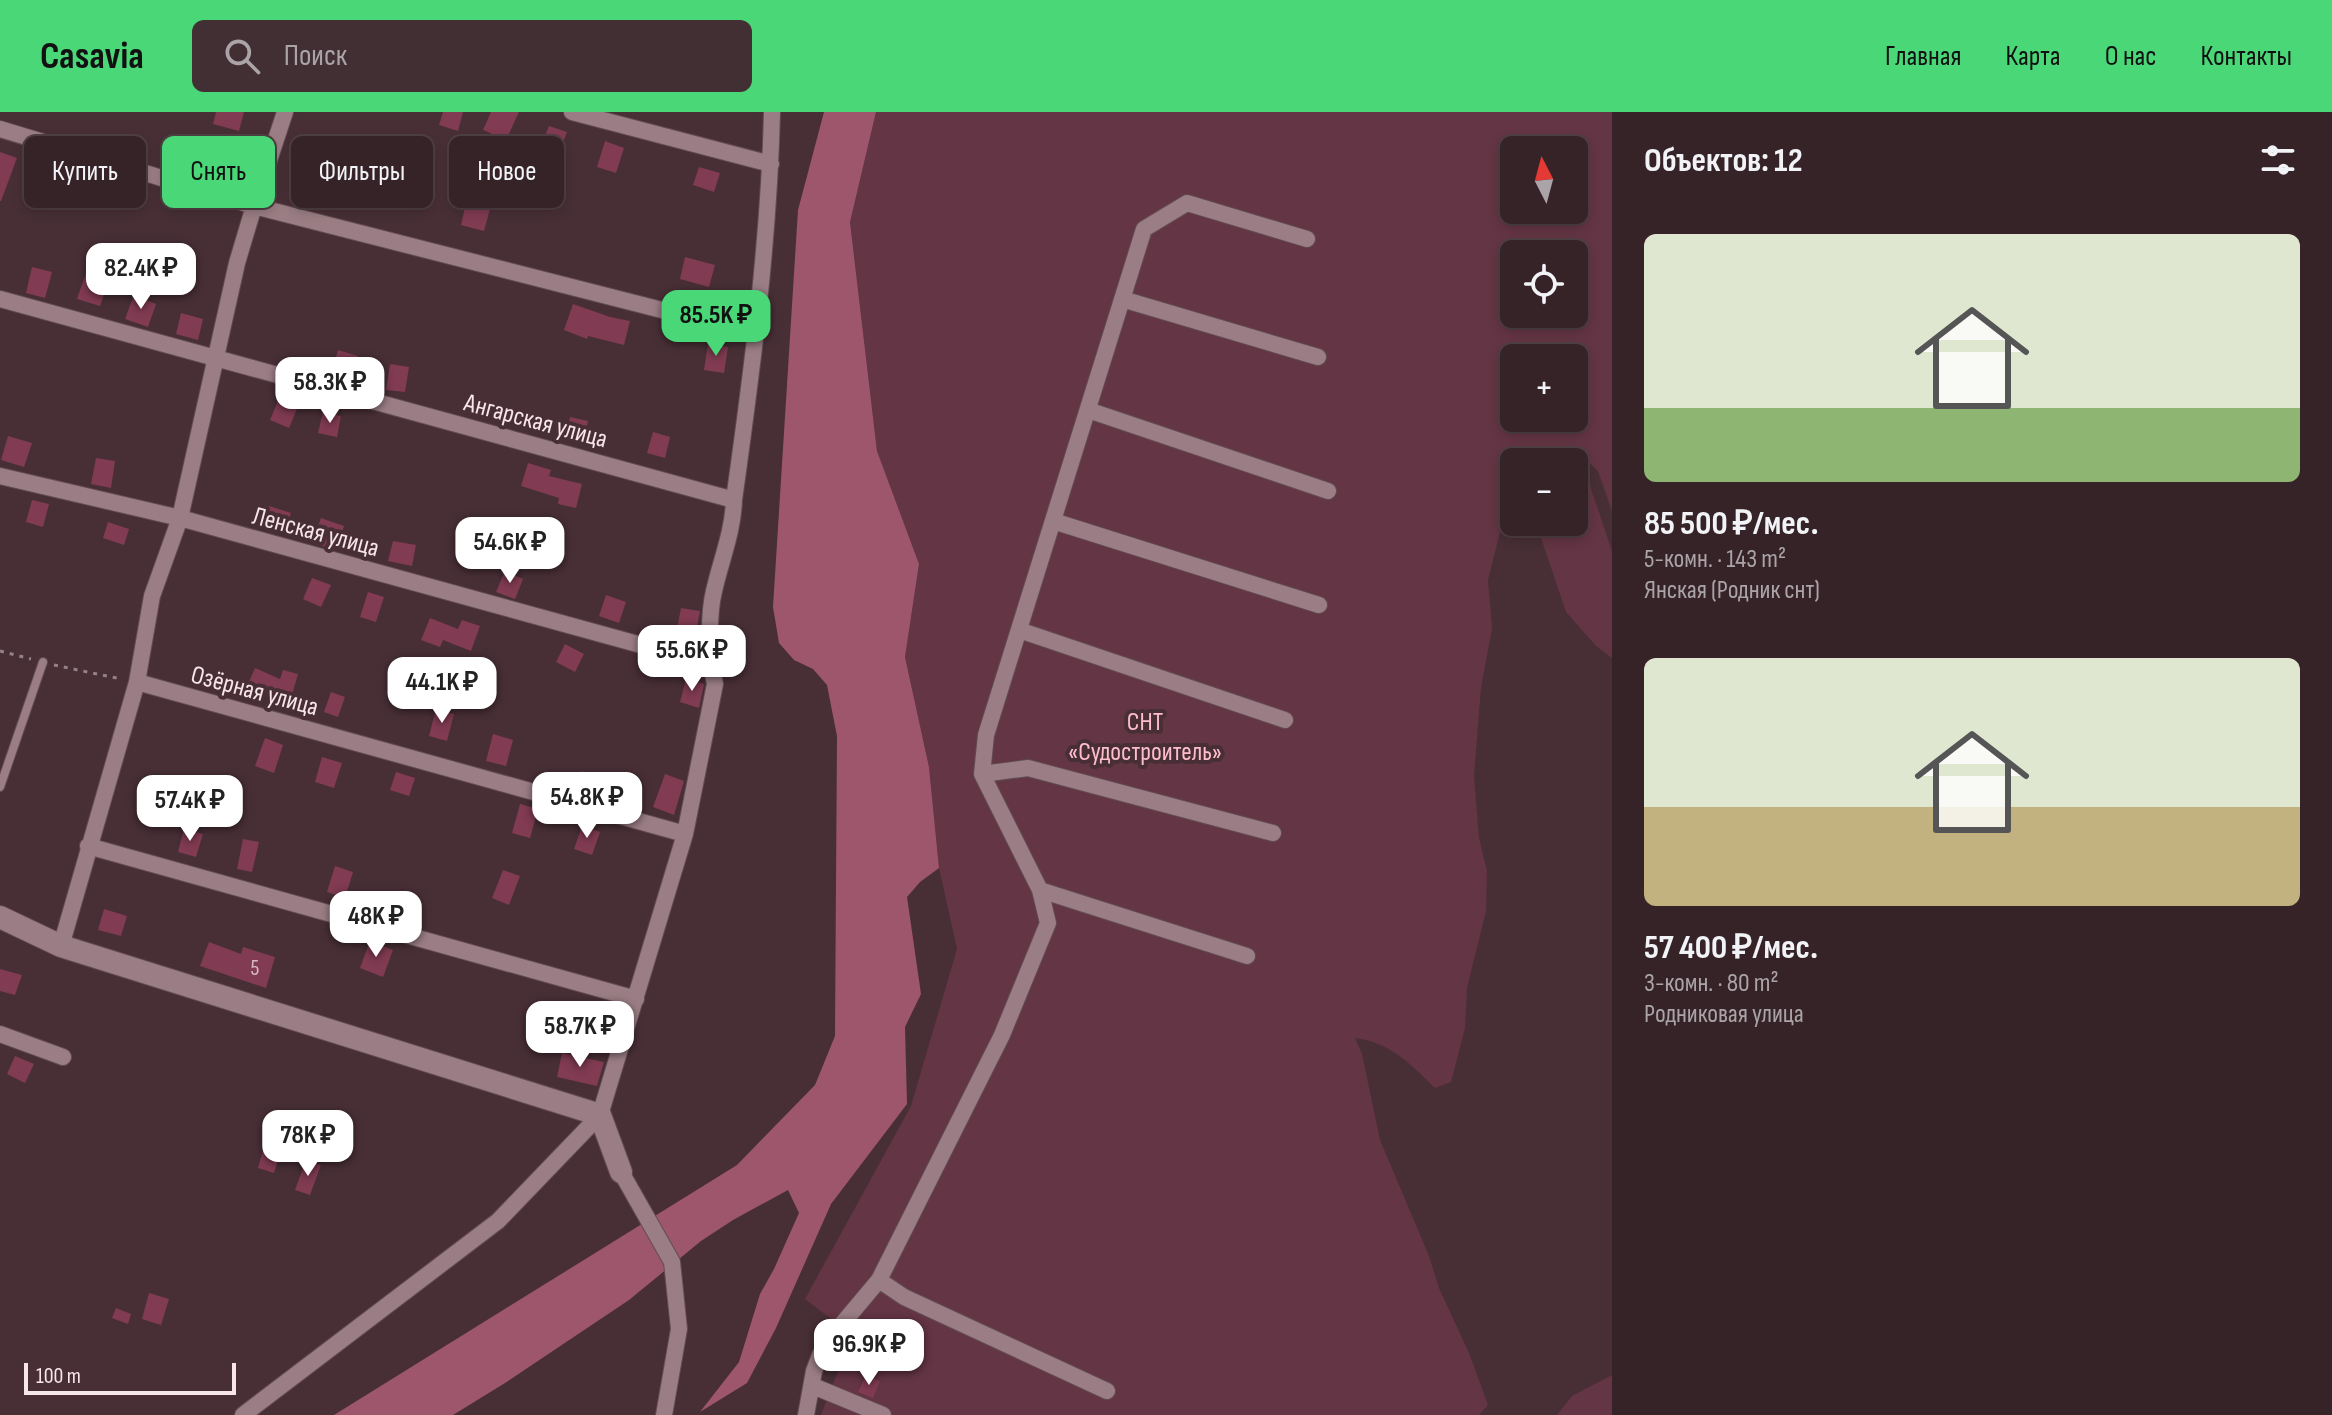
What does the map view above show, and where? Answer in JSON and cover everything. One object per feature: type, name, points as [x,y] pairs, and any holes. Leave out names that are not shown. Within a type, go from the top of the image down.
[{"type":"street","points":[[275,142],[285,112]]},
{"type":"street","points":[[572,112],[771,164]]},
{"type":"street","points":[[243,1415],[498,1221],[600,1115],[685,834],[715,684],[710,664],[713,595],[734,521],[734,500],[756,334],[771,164],[772,112]]},
{"type":"street","points":[[0,129],[162,178]]},
{"type":"street","points":[[806,1415],[820,1355],[879,1280],[1002,1035],[1048,923],[1040,890],[982,774],[986,735],[1144,229],[1187,203],[1307,239]]},
{"type":"street","points":[[61,946],[137,682],[152,596],[180,518],[237,263],[253,208]]},
{"type":"street","points":[[262,208],[756,334]]},
{"type":"street","name":"Ангарская улица","points":[[0,299],[734,500]]},
{"type":"street","points":[[1122,299],[1318,357]]},
{"type":"street","points":[[1088,410],[1328,491]]},
{"type":"street","name":"Ленская улица","points":[[0,476],[180,518],[710,664]]},
{"type":"street","points":[[1053,521],[1319,605]]},
{"type":"street","points":[[1019,630],[1285,720]]},
{"type":"street","name":"Озёрная улица","points":[[137,682],[685,834]]},
{"type":"street","points":[[982,774],[1028,768],[1273,833]]},
{"type":"street","points":[[88,846],[636,999]]},
{"type":"street","points":[[1040,890],[1247,956]]},
{"type":"street","points":[[0,917],[61,946],[600,1115]]},
{"type":"street","points":[[0,1034],[63,1057]]},
{"type":"street","points":[[600,1115],[621,1172],[672,1262],[679,1329],[664,1415]]},
{"type":"street","points":[[879,1280],[904,1297],[1107,1391]]},
{"type":"street","points":[[813,1386],[883,1415]]},
{"type":"lane","points":[[0,787],[43,662]]},
{"type":"path","points":[[0,651],[137,682]]},
{"type":"green space","name":"СНТ «Судостроитель»","points":[[876,112],[1612,112],[1612,511],[1598,471],[1588,462],[1588,448],[1500,448],[1500,532],[1488,580],[1492,628],[1481,688],[1474,776],[1479,838],[1487,871],[1486,911],[1467,988],[1465,1028],[1451,1082],[1435,1088],[1389,1049],[1355,1038],[1362,1054],[1380,1140],[1488,1405],[1479,1415],[821,1415],[852,1335],[805,1299],[911,1106],[957,949],[939,868],[929,767],[905,657],[919,564],[877,451],[850,221]]},
{"type":"green space","points":[[1588,468],[1591,489],[1612,551],[1612,658],[1596,646],[1566,612],[1540,536],[1588,536]]},
{"type":"green space","points":[[1612,1375],[1612,1415],[1557,1415],[1572,1396]]},
{"type":"shaded area","points":[[824,112],[876,112],[850,222],[877,451],[919,564],[905,657],[929,767],[939,868],[907,897],[921,994],[905,1027],[907,1104],[831,1204],[776,1328],[747,1383],[700,1412],[739,1362],[760,1294],[799,1213],[788,1190],[701,1241],[629,1300],[453,1415],[334,1415],[737,1165],[815,1085],[835,1036],[837,736],[827,685],[813,669],[794,660],[779,643],[773,607],[798,210]]},
{"type":"building","points":[[216,112],[244,112],[239,131],[213,124]]},
{"type":"building","points":[[443,112],[463,112],[458,131],[439,125]]},
{"type":"building","points":[[491,112],[519,112],[508,136],[497,136],[483,130]]},
{"type":"building","points":[[549,126],[567,132],[564,140],[564,136],[545,136]]},
{"type":"building","points":[[605,141],[624,148],[616,173],[597,167]]},
{"type":"building","points":[[0,152],[17,158],[1,201],[0,201]]},
{"type":"building","points":[[699,167],[720,173],[714,192],[693,185]]},
{"type":"building","points":[[465,208],[490,209],[484,231],[461,225]]},
{"type":"building","points":[[685,257],[715,265],[709,287],[680,279]]},
{"type":"building","points":[[32,267],[52,272],[45,298],[26,293]]},
{"type":"building","points":[[87,270],[110,278],[100,306],[77,299]]},
{"type":"building","points":[[134,295],[156,304],[148,327],[125,319]]},
{"type":"building","points":[[573,304],[630,321],[624,345],[588,336],[587,339],[564,330]]},
{"type":"building","points":[[181,313],[203,319],[198,340],[176,334]]},
{"type":"building","points":[[708,344],[728,347],[724,373],[704,370]]},
{"type":"building","points":[[338,350],[358,356],[352,380],[331,375]]},
{"type":"building","points":[[390,364],[409,367],[405,392],[386,390]]},
{"type":"building","points":[[281,394],[300,402],[289,428],[270,420]]},
{"type":"building","points":[[323,412],[341,416],[337,437],[318,433]]},
{"type":"building","points":[[570,417],[588,421],[584,442],[566,438]]},
{"type":"building","points":[[653,432],[670,437],[665,458],[647,453]]},
{"type":"building","points":[[8,436],[32,443],[24,467],[1,460]]},
{"type":"building","points":[[96,458],[115,461],[111,488],[91,484]]},
{"type":"building","points":[[528,463],[551,470],[549,476],[582,484],[576,508],[558,504],[559,498],[521,486]]},
{"type":"building","points":[[32,500],[49,504],[43,527],[26,522]]},
{"type":"building","points":[[269,506],[291,513],[284,534],[264,526]]},
{"type":"building","points":[[321,518],[344,526],[336,550],[312,543]]},
{"type":"building","points":[[108,522],[129,529],[124,545],[103,538]]},
{"type":"building","points":[[393,541],[416,545],[412,566],[388,561]]},
{"type":"building","points":[[505,571],[523,579],[515,599],[496,592]]},
{"type":"building","points":[[312,578],[331,585],[321,607],[303,599]]},
{"type":"building","points":[[368,592],[384,597],[376,622],[360,617]]},
{"type":"building","points":[[606,595],[626,602],[619,623],[599,616]]},
{"type":"building","points":[[681,608],[700,611],[695,638],[676,634]]},
{"type":"building","points":[[430,618],[458,629],[462,620],[480,626],[471,651],[443,640],[440,647],[421,640]]},
{"type":"building","points":[[565,644],[584,654],[575,672],[556,662]]},
{"type":"building","points":[[255,668],[280,679],[283,670],[298,674],[290,702],[262,694],[260,698],[245,691]]},
{"type":"building","points":[[686,679],[704,684],[699,708],[680,702]]},
{"type":"building","points":[[331,692],[345,697],[338,717],[324,712]]},
{"type":"building","points":[[436,709],[454,714],[447,741],[429,736]]},
{"type":"building","points":[[493,734],[513,740],[506,766],[486,761]]},
{"type":"building","points":[[265,738],[283,745],[274,773],[255,766]]},
{"type":"building","points":[[322,757],[342,763],[334,788],[315,782]]},
{"type":"building","points":[[581,771],[602,777],[597,796],[576,791]]},
{"type":"building","points":[[396,772],[415,778],[409,796],[390,790]]},
{"type":"building","points":[[665,774],[684,781],[674,815],[653,807]]},
{"type":"building","points":[[520,804],[538,809],[530,838],[512,833]]},
{"type":"building","points":[[582,826],[600,832],[592,855],[574,849]]},
{"type":"building","points":[[184,829],[203,834],[196,857],[178,852]]},
{"type":"building","points":[[243,839],[259,842],[252,872],[237,869]]},
{"type":"building","points":[[335,866],[353,872],[345,898],[327,892]]},
{"type":"building","points":[[503,870],[520,876],[509,905],[492,898]]},
{"type":"building","points":[[104,909],[127,916],[121,936],[98,930]]},
{"type":"building","points":[[370,941],[393,950],[383,977],[360,968]]},
{"type":"building","points":[[209,942],[241,954],[243,947],[275,957],[266,988],[200,966]]},
{"type":"building","points":[[0,969],[22,975],[15,995],[0,991]]},
{"type":"building","points":[[562,1053],[604,1062],[597,1086],[557,1077]]},
{"type":"building","points":[[15,1056],[34,1064],[25,1083],[7,1074]]},
{"type":"building","points":[[263,1150],[280,1154],[274,1173],[258,1168]]},
{"type":"building","points":[[306,1160],[321,1165],[310,1195],[295,1190]]},
{"type":"building","points":[[149,1293],[169,1299],[161,1325],[142,1319]]},
{"type":"building","points":[[116,1308],[131,1314],[128,1324],[112,1318]]},
{"type":"building","points":[[866,1375],[880,1381],[873,1398],[858,1392]]}]
